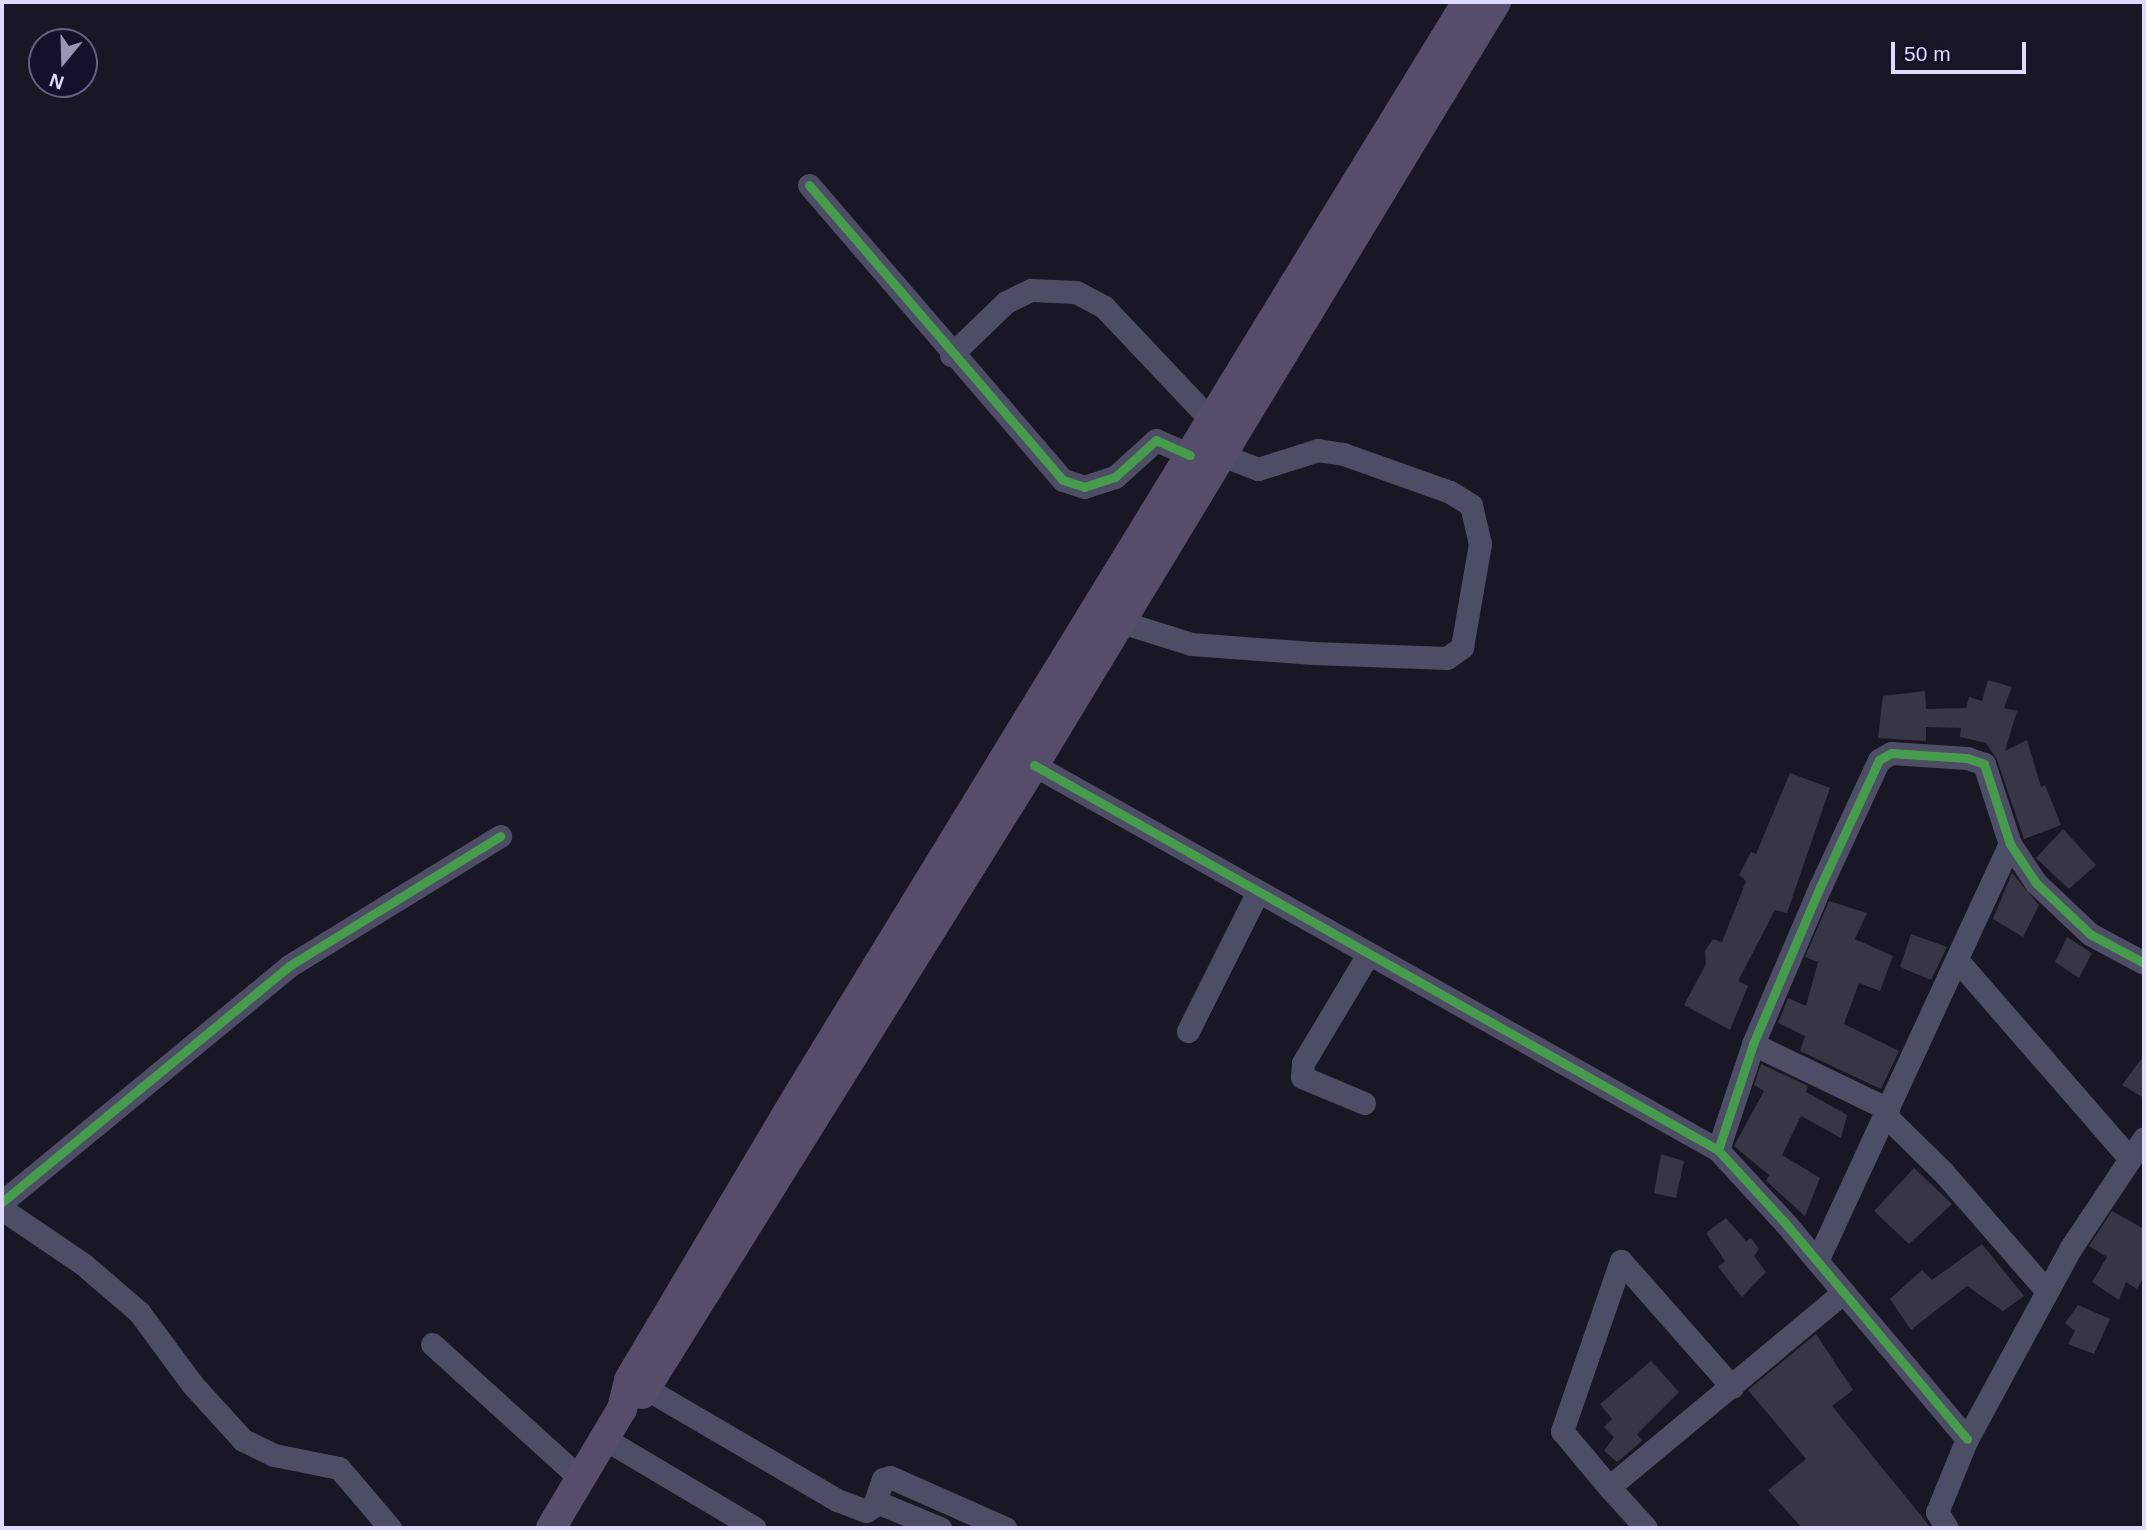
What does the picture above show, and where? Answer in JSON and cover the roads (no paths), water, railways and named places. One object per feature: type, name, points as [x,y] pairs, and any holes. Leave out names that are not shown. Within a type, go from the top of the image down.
[{"type":"main road","points":[[551,1528],[622,1409],[629,1380],[790,1108],[1467,2]]},
{"type":"main road","points":[[622,1409],[647,1390],[1034,765],[1496,2]]},
{"type":"street","points":[[809,185],[951,355],[1063,480],[1084,487],[1115,477],[1156,440],[1189,455]]},
{"type":"street","points":[[951,355],[1006,302],[1031,290],[1076,292],[1104,307],[1211,420]]},
{"type":"street","points":[[1121,622],[1191,644],[1313,653],[1447,658],[1462,648],[1480,544],[1471,505],[1450,492],[1343,454],[1318,450],[1258,469],[1222,455]]},
{"type":"street","points":[[1718,1150],[1753,1044],[1879,760],[1891,753],[1967,758],[1984,764],[2010,844],[2036,883],[2090,934],[2144,962]]},
{"type":"street","points":[[1034,765],[1367,956],[1718,1150],[1817,1261],[1967,1439]]},
{"type":"street","points":[[2,1202],[289,966],[500,836]]},
{"type":"street","points":[[1817,1261],[2010,844]]},
{"type":"street","points":[[1188,1031],[1257,893]]},
{"type":"street","points":[[1364,1104],[1302,1077],[1303,1063],[1367,956]]},
{"type":"street","points":[[1958,961],[2130,1159]]},
{"type":"street","points":[[1753,1044],[1887,1112],[2046,1290]]},
{"type":"street","points":[[1947,1528],[1937,1512],[1967,1439],[2046,1290],[2144,1138]]},
{"type":"street","points":[[2,1209],[83,1264],[139,1312],[192,1384],[243,1440],[274,1455],[339,1468],[390,1528]]},
{"type":"street","points":[[1646,1528],[1562,1431],[1621,1261],[1732,1387]]},
{"type":"street","points":[[1609,1487],[1843,1292]]},
{"type":"street","points":[[432,1344],[581,1479]]},
{"type":"street","points":[[647,1390],[837,1500],[866,1511],[875,1502],[883,1479],[890,1476],[1005,1528]]},
{"type":"street","points":[[605,1439],[755,1528]]},
{"type":"street","points":[[875,1502],[940,1528]]}]
